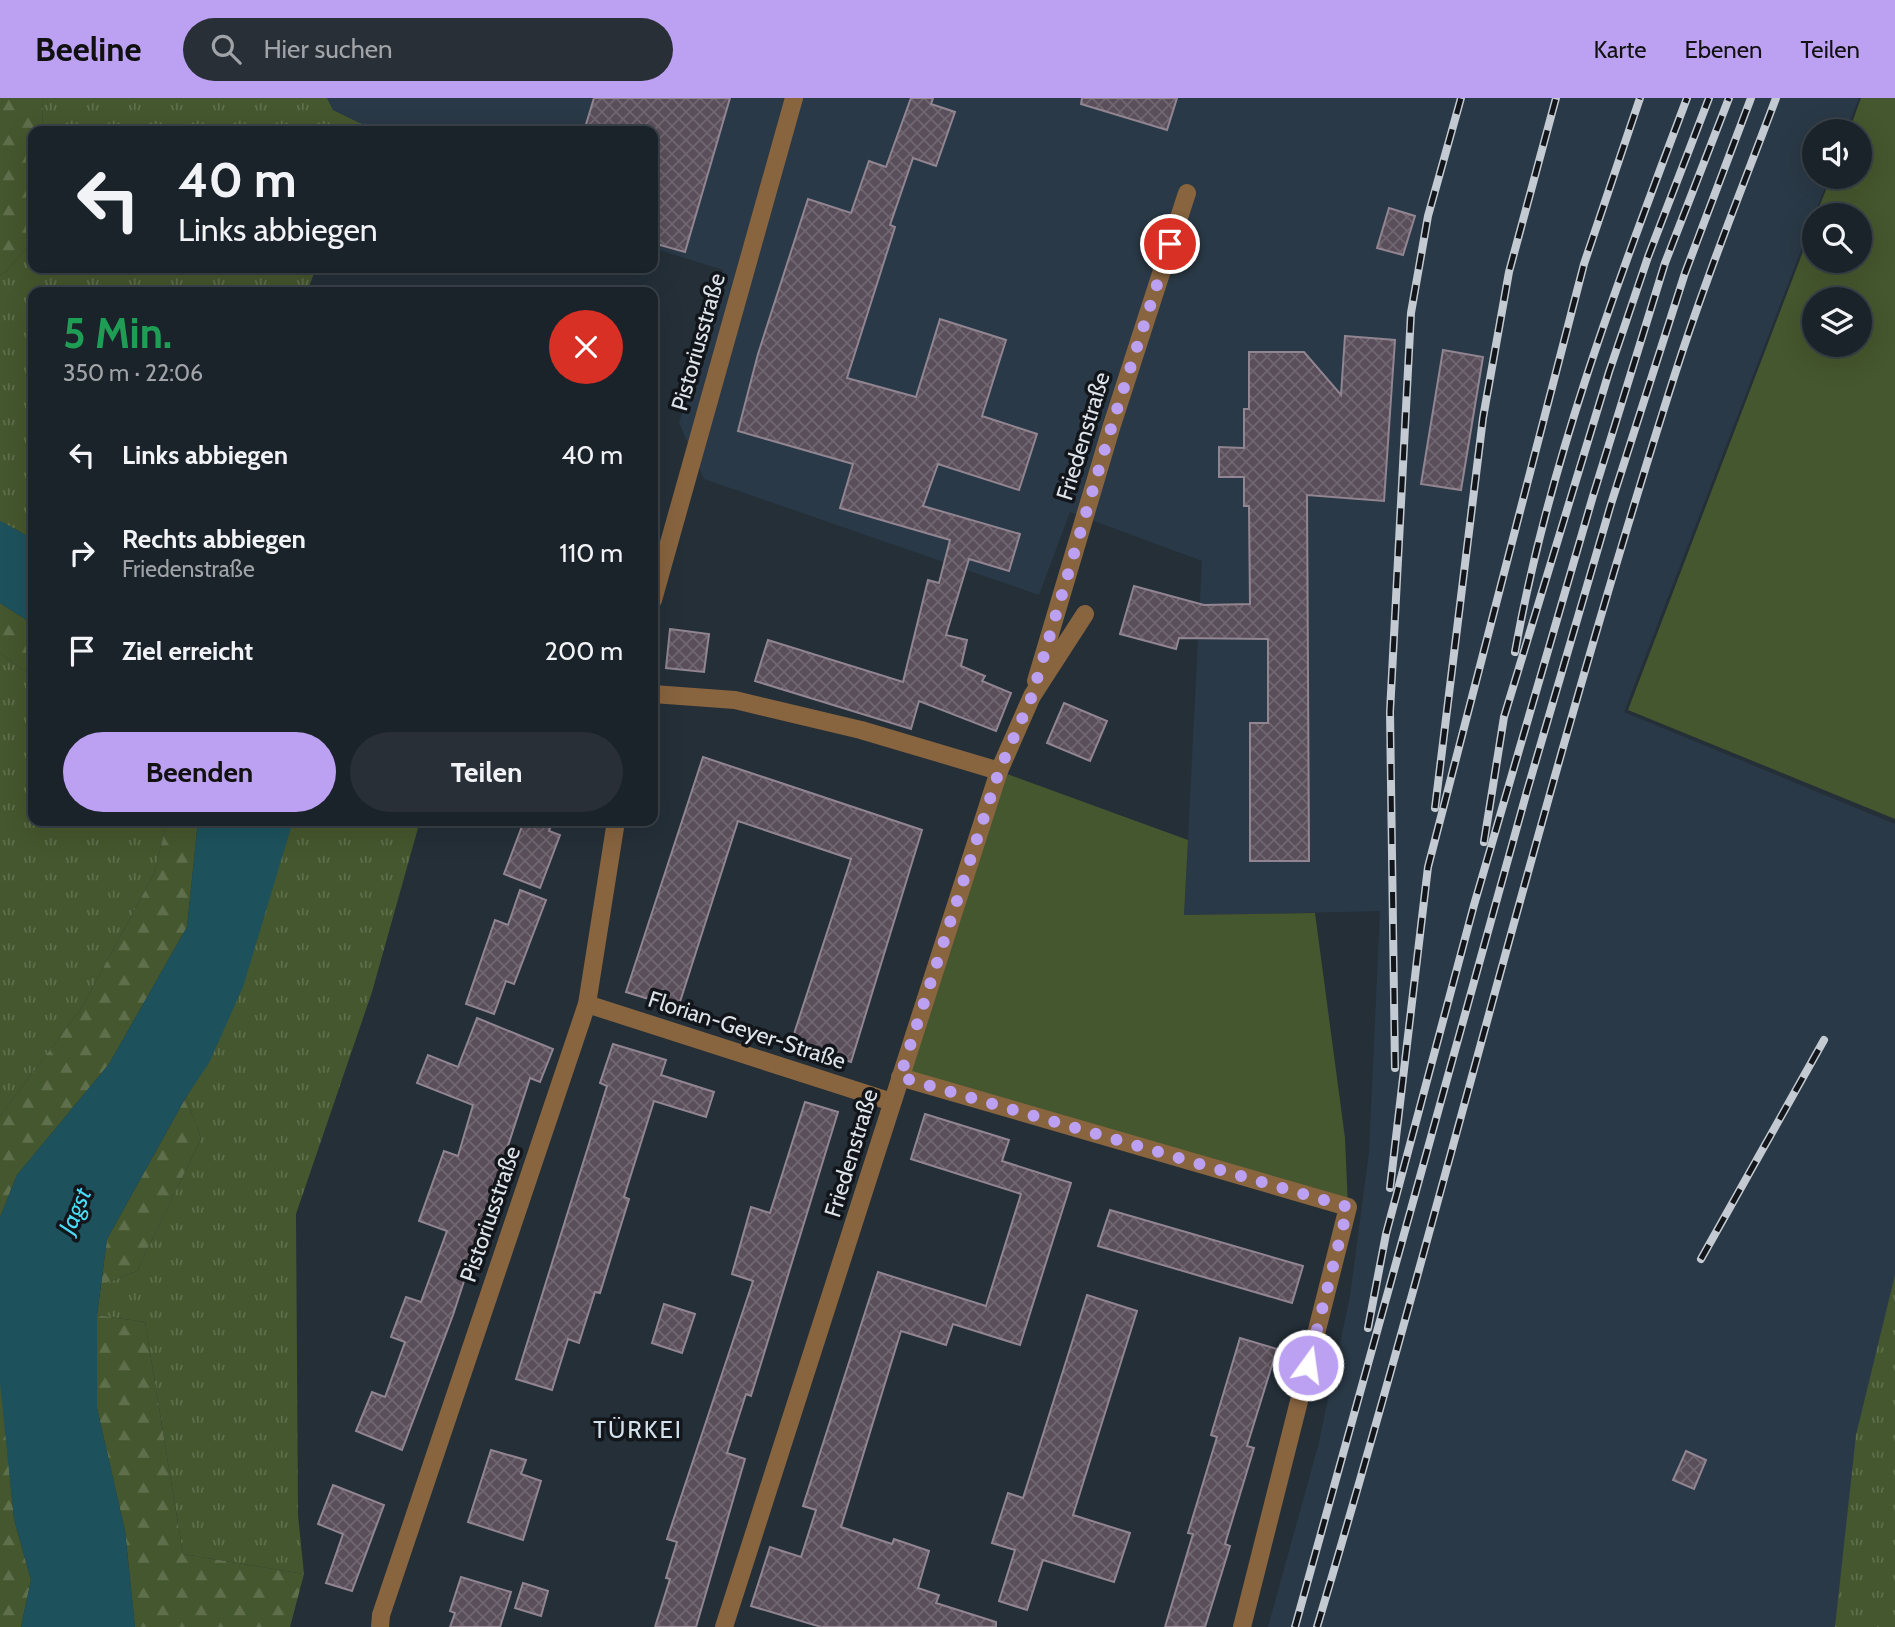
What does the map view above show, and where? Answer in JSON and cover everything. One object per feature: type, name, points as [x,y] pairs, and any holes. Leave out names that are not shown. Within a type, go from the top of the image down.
[{"type":"street","name":"Pistoriusstraße","points":[[658,582],[794,98]]},
{"type":"street","name":"Friedenstraße","points":[[724,1627],[999,771],[1032,696],[1112,425],[1187,193]]},
{"type":"street","name":"Friedenstraße","points":[[1032,696],[1085,614]]},
{"type":"street","points":[[658,694],[735,700],[861,730],[999,771]]},
{"type":"street","name":"Pistoriusstraße","points":[[381,1621],[587,1004],[615,826]]},
{"type":"street","name":"Florian-Geyer-Straße","points":[[587,1004],[892,1102]]},
{"type":"street","points":[[900,1077],[1348,1207],[1242,1627]]},
{"type":"shaded area","points":[[327,98],[1859,98],[1851,119],[1802,119],[1802,189],[1824,189],[1819,203],[1802,203],[1802,247],[1624,712],[1895,824],[1895,1627],[1268,1627],[1318,1446],[1350,1296],[1369,1152],[1380,911],[1184,916],[1202,561],[1070,512],[1039,595],[704,479],[679,423],[723,270],[658,250],[658,126],[366,126],[333,110]]},
{"type":"green space","points":[[0,98],[43,98],[42,126],[28,126],[28,245],[7,271],[0,275]]},
{"type":"green space","points":[[43,98],[327,98],[333,110],[366,126],[42,126]]},
{"type":"green space","points":[[1861,98],[1895,98],[1895,819],[1628,710],[1802,254],[1802,273],[1872,273],[1872,203],[1821,203],[1826,189],[1872,189],[1872,119],[1853,119]]},
{"type":"green space","points":[[28,245],[28,273],[314,273],[309,287],[28,287],[28,536],[0,521],[0,275],[7,271]]},
{"type":"green space","points":[[0,603],[28,621],[28,673],[0,653]]},
{"type":"green space","points":[[0,653],[28,673],[28,826],[166,826],[154,874],[82,1007],[0,1116]]},
{"type":"green space","points":[[999,771],[1188,840],[1184,915],[1315,913],[1345,1138],[1348,1207],[900,1077]]},
{"type":"green space","points":[[166,826],[197,826],[187,927],[109,1064],[17,1175],[0,1217],[0,1116],[82,1007],[154,874]]},
{"type":"green space","points":[[291,826],[419,826],[372,992],[296,1214],[298,1515],[304,1574],[183,1554],[145,1322],[97,1315],[101,1285],[137,1271],[201,1139],[186,1097],[222,1032],[260,929]]},
{"type":"green space","points":[[186,1097],[201,1139],[137,1271],[101,1285],[107,1239]]},
{"type":"green space","points":[[1895,1275],[1895,1627],[1835,1627],[1856,1435]]},
{"type":"green space","points":[[97,1315],[145,1322],[183,1554],[304,1574],[290,1627],[135,1627],[125,1531],[97,1408]]},
{"type":"green space","points":[[0,1375],[14,1519],[31,1580],[21,1627],[0,1627]]},
{"type":"water","points":[[0,521],[28,536],[28,621],[0,603]]},
{"type":"water","name":"Jagst","points":[[197,826],[291,826],[243,987],[209,1063],[186,1097],[107,1239],[97,1315],[97,1408],[125,1531],[135,1627],[21,1627],[31,1580],[14,1519],[0,1383],[0,1217],[17,1175],[109,1064],[187,927]]},
{"type":"building","points":[[594,98],[730,98],[685,252],[658,244],[658,126],[586,126]]},
{"type":"building","points":[[911,98],[933,98],[931,104],[955,112],[936,166],[913,158],[890,225],[895,227],[847,378],[916,397],[940,319],[1006,340],[982,416],[1037,434],[1019,490],[938,464],[923,506],[1020,534],[1009,571],[969,559],[946,635],[967,640],[961,666],[985,676],[982,681],[1011,693],[996,731],[919,701],[911,729],[755,681],[768,640],[903,682],[928,580],[939,583],[950,540],[840,508],[853,464],[738,431],[758,354],[808,199],[851,213],[869,161],[886,167]]},
{"type":"building","points":[[1082,98],[1177,98],[1167,130],[1081,104]]},
{"type":"building","points":[[1389,208],[1415,216],[1403,255],[1377,248]]},
{"type":"building","points":[[1345,336],[1395,340],[1384,501],[1307,495],[1309,861],[1250,861],[1250,723],[1268,723],[1268,639],[1179,638],[1176,649],[1120,634],[1134,586],[1204,605],[1250,604],[1249,506],[1244,506],[1244,477],[1219,477],[1219,447],[1244,448],[1244,409],[1249,409],[1249,352],[1304,352],[1341,395]]},
{"type":"building","points":[[1443,350],[1483,357],[1461,490],[1421,484]]},
{"type":"building","points":[[670,629],[709,634],[704,672],[666,668]]},
{"type":"building","points":[[1064,703],[1107,721],[1090,761],[1047,743]]},
{"type":"building","points":[[703,757],[922,830],[851,1062],[791,1043],[851,859],[738,821],[678,1008],[626,992]]},
{"type":"building","points":[[522,826],[551,826],[549,831],[560,835],[540,888],[504,874]]},
{"type":"building","points":[[520,890],[546,900],[514,984],[506,981],[494,1014],[466,1004],[495,920],[508,925]]},
{"type":"building","points":[[477,1018],[553,1049],[540,1082],[530,1078],[453,1315],[402,1450],[356,1431],[372,1392],[385,1397],[405,1342],[391,1337],[406,1297],[421,1302],[447,1231],[419,1221],[444,1151],[458,1156],[473,1105],[417,1083],[428,1055],[458,1067]]},
{"type":"building","points":[[613,1044],[666,1060],[661,1075],[714,1092],[706,1117],[654,1101],[624,1197],[629,1199],[600,1293],[595,1292],[579,1343],[568,1339],[552,1390],[516,1379],[607,1086],[600,1083]]},
{"type":"building","points":[[805,1102],[838,1112],[751,1396],[746,1394],[727,1453],[745,1459],[696,1627],[655,1627],[670,1579],[666,1578],[677,1542],[667,1539],[753,1281],[732,1274],[751,1207],[770,1213]]},
{"type":"building","points":[[925,1114],[1009,1140],[1002,1161],[1071,1183],[1020,1345],[953,1324],[946,1345],[901,1331],[841,1527],[892,1544],[894,1539],[929,1551],[918,1588],[939,1595],[936,1603],[996,1622],[996,1627],[821,1627],[751,1606],[770,1547],[801,1557],[816,1510],[803,1506],[878,1272],[986,1306],[1021,1194],[911,1159]]},
{"type":"building","points":[[1110,1210],[1303,1266],[1292,1303],[1098,1246]]},
{"type":"building","points":[[1087,1295],[1137,1311],[1073,1515],[1130,1533],[1114,1582],[1043,1560],[1027,1610],[999,1601],[1015,1550],[992,1543],[1008,1493],[1023,1498]]},
{"type":"building","points":[[664,1304],[695,1314],[682,1353],[652,1343]]},
{"type":"building","points":[[1240,1338],[1277,1349],[1247,1446],[1254,1448],[1225,1544],[1230,1546],[1205,1627],[1165,1627],[1193,1534],[1188,1533],[1217,1437],[1211,1435]]},
{"type":"building","points":[[491,1450],[526,1460],[521,1474],[541,1481],[523,1540],[468,1522]]},
{"type":"building","points":[[1686,1451],[1706,1460],[1694,1489],[1673,1480]]},
{"type":"building","points":[[333,1485],[384,1505],[352,1591],[326,1583],[343,1534],[318,1524]]},
{"type":"building","points":[[461,1577],[511,1592],[500,1627],[450,1627],[455,1613],[450,1611]]},
{"type":"building","points":[[523,1583],[548,1591],[541,1616],[515,1608]]},
{"type":"railway","points":[[1395,1068],[1390,712],[1411,313],[1428,216],[1461,98]]},
{"type":"railway","points":[[1435,808],[1483,418],[1509,272],[1556,98]]},
{"type":"railway","points":[[1390,1188],[1428,867],[1584,264],[1640,98]]},
{"type":"railway","points":[[1515,652],[1529,581],[1566,440],[1636,234],[1687,98]]},
{"type":"railway","points":[[1484,842],[1504,717],[1609,372],[1648,257],[1709,98]]},
{"type":"railway","points":[[1368,1328],[1386,1234],[1474,905],[1593,496],[1665,263],[1729,98]]},
{"type":"railway","points":[[1295,1627],[1527,791],[1611,504],[1685,273],[1751,98]]},
{"type":"railway","points":[[1317,1627],[1626,532],[1686,342],[1776,98]]},
{"type":"railway","points":[[1701,1259],[1824,1040]]},
{"type":"district","name":"TÜRKEI","points":[[638,1430]]},
{"type":"route","points":[[1170,244],[1053,618],[1032,696],[999,771],[900,1077],[1348,1207],[1308,1365]]}]
